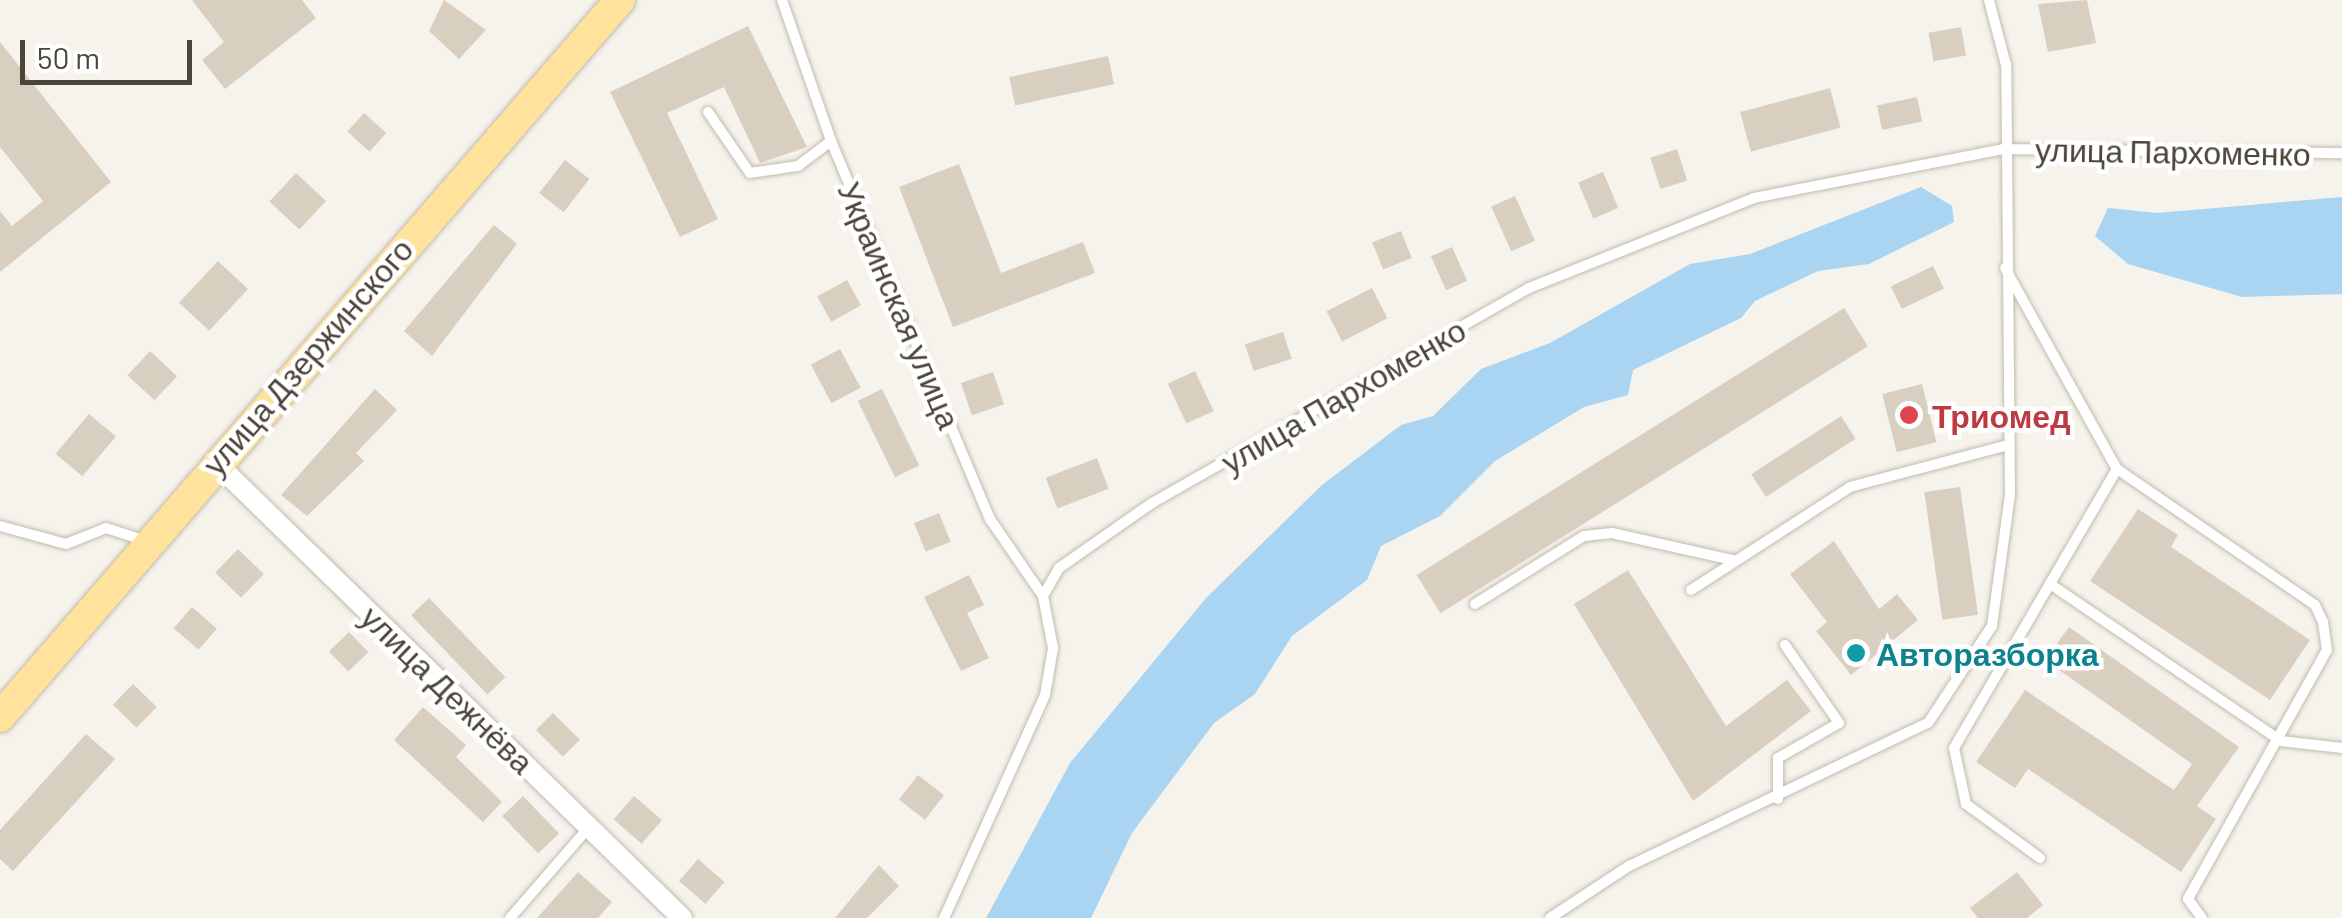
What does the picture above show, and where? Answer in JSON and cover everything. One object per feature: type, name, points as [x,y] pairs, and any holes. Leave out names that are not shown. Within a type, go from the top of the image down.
[{"type":"main road","name":"улица Дзержинского","points":[[0,718],[214,461],[620,0]]},
{"type":"street","name":"улица Дежнёва","points":[[214,461],[682,918]]},
{"type":"lane","name":"Украинская улица","points":[[782,0],[831,141],[990,520],[1043,596]]},
{"type":"lane","points":[[1988,0],[2006,65],[2003,149]]},
{"type":"lane","points":[[708,112],[750,173],[798,166],[831,141]]},
{"type":"lane","name":"улица Пархоменко","points":[[1043,596],[1059,568],[1152,504],[1529,288],[1754,198],[2003,149],[2342,153]]},
{"type":"lane","name":"улица Пархоменко","points":[[1550,918],[1628,866],[1778,799],[1928,723],[1950,697],[2004,586],[2008,445],[2003,149]]},
{"type":"lane","points":[[2003,264],[2117,469],[2315,605],[2327,650],[2280,741],[2192,889],[2189,910],[2202,918]]},
{"type":"lane","points":[[1691,590],[1850,487],[2008,445]]},
{"type":"lane","points":[[2040,858],[1966,804],[1952,765],[2117,469]]},
{"type":"lane","points":[[0,526],[66,544],[106,528],[147,542]]},
{"type":"lane","points":[[1475,604],[1584,536],[1612,533],[1733,560]]},
{"type":"lane","points":[[2050,584],[2280,741],[2342,748]]},
{"type":"lane","points":[[944,918],[1046,695],[1053,648],[1043,596]]},
{"type":"lane","points":[[1778,799],[1778,758],[1839,723],[1785,645]]},
{"type":"lane","points":[[510,918],[589,827]]},
{"type":"water","points":[[1921,187],[1952,206],[1954,222],[1869,264],[1818,271],[1755,301],[1741,318],[1633,370],[1628,395],[1584,407],[1495,461],[1440,516],[1381,546],[1367,580],[1292,636],[1255,694],[1214,723],[1132,833],[1091,918],[986,918],[1070,763],[1206,598],[1322,485],[1401,425],[1433,416],[1481,369],[1550,343],[1690,264],[1750,254]]},
{"type":"water","points":[[2342,197],[2342,294],[2242,297],[2128,264],[2095,236],[2108,208],[2157,213]]},
{"type":"building","points":[[192,0],[302,0],[316,18],[225,89],[202,60],[224,42]]},
{"type":"building","points":[[444,0],[486,30],[459,59],[429,31]]},
{"type":"building","points":[[2087,0],[2096,43],[2048,52],[2038,4]]},
{"type":"building","points":[[748,26],[807,147],[760,163],[724,87],[667,113],[718,219],[680,237],[610,92]]},
{"type":"building","points":[[1961,27],[1966,56],[1934,61],[1929,33]]},
{"type":"building","points":[[0,42],[111,182],[0,272],[0,211],[12,226],[43,201],[0,147]]},
{"type":"building","points":[[1108,56],[1114,84],[1015,105],[1009,77]]},
{"type":"building","points":[[1830,88],[1841,128],[1751,152],[1740,112]]},
{"type":"building","points":[[1917,97],[1922,121],[1882,130],[1877,106]]},
{"type":"building","points":[[364,113],[386,133],[370,152],[347,132]]},
{"type":"building","points":[[1677,149],[1687,180],[1661,189],[1650,158]]},
{"type":"building","points":[[565,160],[589,179],[564,212],[539,193]]},
{"type":"building","points":[[959,164],[1001,273],[1083,242],[1095,273],[953,327],[899,187]]},
{"type":"building","points":[[1603,172],[1618,208],[1593,218],[1578,183]]},
{"type":"building","points":[[296,173],[326,201],[299,229],[269,202]]},
{"type":"building","points":[[1515,196],[1535,241],[1511,251],[1491,207]]},
{"type":"building","points":[[494,225],[517,244],[432,356],[404,331]]},
{"type":"building","points":[[1401,231],[1412,258],[1383,270],[1372,243]]},
{"type":"building","points":[[1452,247],[1467,281],[1446,290],[1431,256]]},
{"type":"building","points":[[218,261],[248,289],[209,331],[179,303]]},
{"type":"building","points":[[1933,266],[1944,288],[1902,309],[1891,287]]},
{"type":"building","points":[[847,280],[861,305],[831,322],[817,296]]},
{"type":"building","points":[[1372,288],[1387,318],[1342,341],[1327,311]]},
{"type":"building","points":[[1844,308],[1868,346],[1440,613],[1417,575]]},
{"type":"building","points":[[1283,332],[1292,359],[1254,371],[1245,344]]},
{"type":"building","points":[[840,349],[861,388],[832,403],[811,364]]},
{"type":"building","points":[[150,351],[177,376],[155,400],[127,375]]},
{"type":"building","points":[[1195,371],[1214,411],[1186,424],[1168,384]]},
{"type":"building","points":[[993,372],[1004,404],[972,415],[961,383]]},
{"type":"building","points":[[1922,384],[1937,442],[1897,452],[1882,394]]},
{"type":"building","points":[[375,389],[397,410],[356,453],[364,461],[307,516],[281,495]]},
{"type":"building","points":[[882,389],[919,465],[895,477],[858,401]]},
{"type":"building","points":[[89,414],[116,436],[82,476],[56,454]]},
{"type":"building","points":[[1841,416],[1856,439],[1766,497],[1751,474]]},
{"type":"building","points":[[1097,458],[1109,489],[1057,509],[1046,478]]},
{"type":"building","points":[[1960,487],[1978,615],[1942,620],[1924,492]]},
{"type":"building","points":[[2138,509],[2178,535],[2171,547],[2310,640],[2270,700],[2090,581]]},
{"type":"building","points":[[939,513],[951,542],[926,552],[914,523]]},
{"type":"building","points":[[1834,541],[1879,609],[1897,594],[1918,620],[1851,675],[1816,631],[1827,622],[1790,574]]},
{"type":"building","points":[[238,549],[264,574],[241,598],[215,573]]},
{"type":"building","points":[[1628,570],[1726,726],[1787,680],[1811,711],[1693,801],[1574,604]]},
{"type":"building","points":[[969,575],[984,605],[967,613],[989,658],[961,671],[924,597]]},
{"type":"building","points":[[429,598],[505,677],[487,694],[411,615]]},
{"type":"building","points":[[192,607],[217,629],[199,650],[174,628]]},
{"type":"building","points":[[2069,627],[2239,747],[2197,806],[2216,819],[2181,872],[2028,769],[2015,788],[1976,762],[2025,690],[2174,790],[2192,764],[2045,660]]},
{"type":"building","points":[[349,632],[368,652],[348,672],[329,651]]},
{"type":"building","points":[[133,684],[157,707],[137,728],[113,705]]},
{"type":"building","points":[[423,707],[466,745],[456,757],[502,802],[483,822],[394,740]]},
{"type":"building","points":[[553,713],[580,740],[563,757],[536,730]]},
{"type":"building","points":[[86,734],[115,759],[13,871],[0,859],[0,830]]},
{"type":"building","points":[[918,775],[944,795],[925,820],[899,799]]},
{"type":"building","points":[[523,796],[559,833],[538,854],[502,816]]},
{"type":"building","points":[[634,796],[662,820],[642,844],[614,819]]},
{"type":"building","points":[[698,859],[724,882],[705,904],[679,881]]},
{"type":"building","points":[[879,865],[899,886],[867,918],[835,918]]},
{"type":"building","points":[[578,872],[612,902],[598,918],[537,918]]},
{"type":"building","points":[[2017,872],[2043,905],[2027,918],[1978,918],[1970,908]]},
{"type":"place","name":"Триомед","points":[[1909,415]]},
{"type":"place","name":"Авторазборка","points":[[1856,653]]}]
